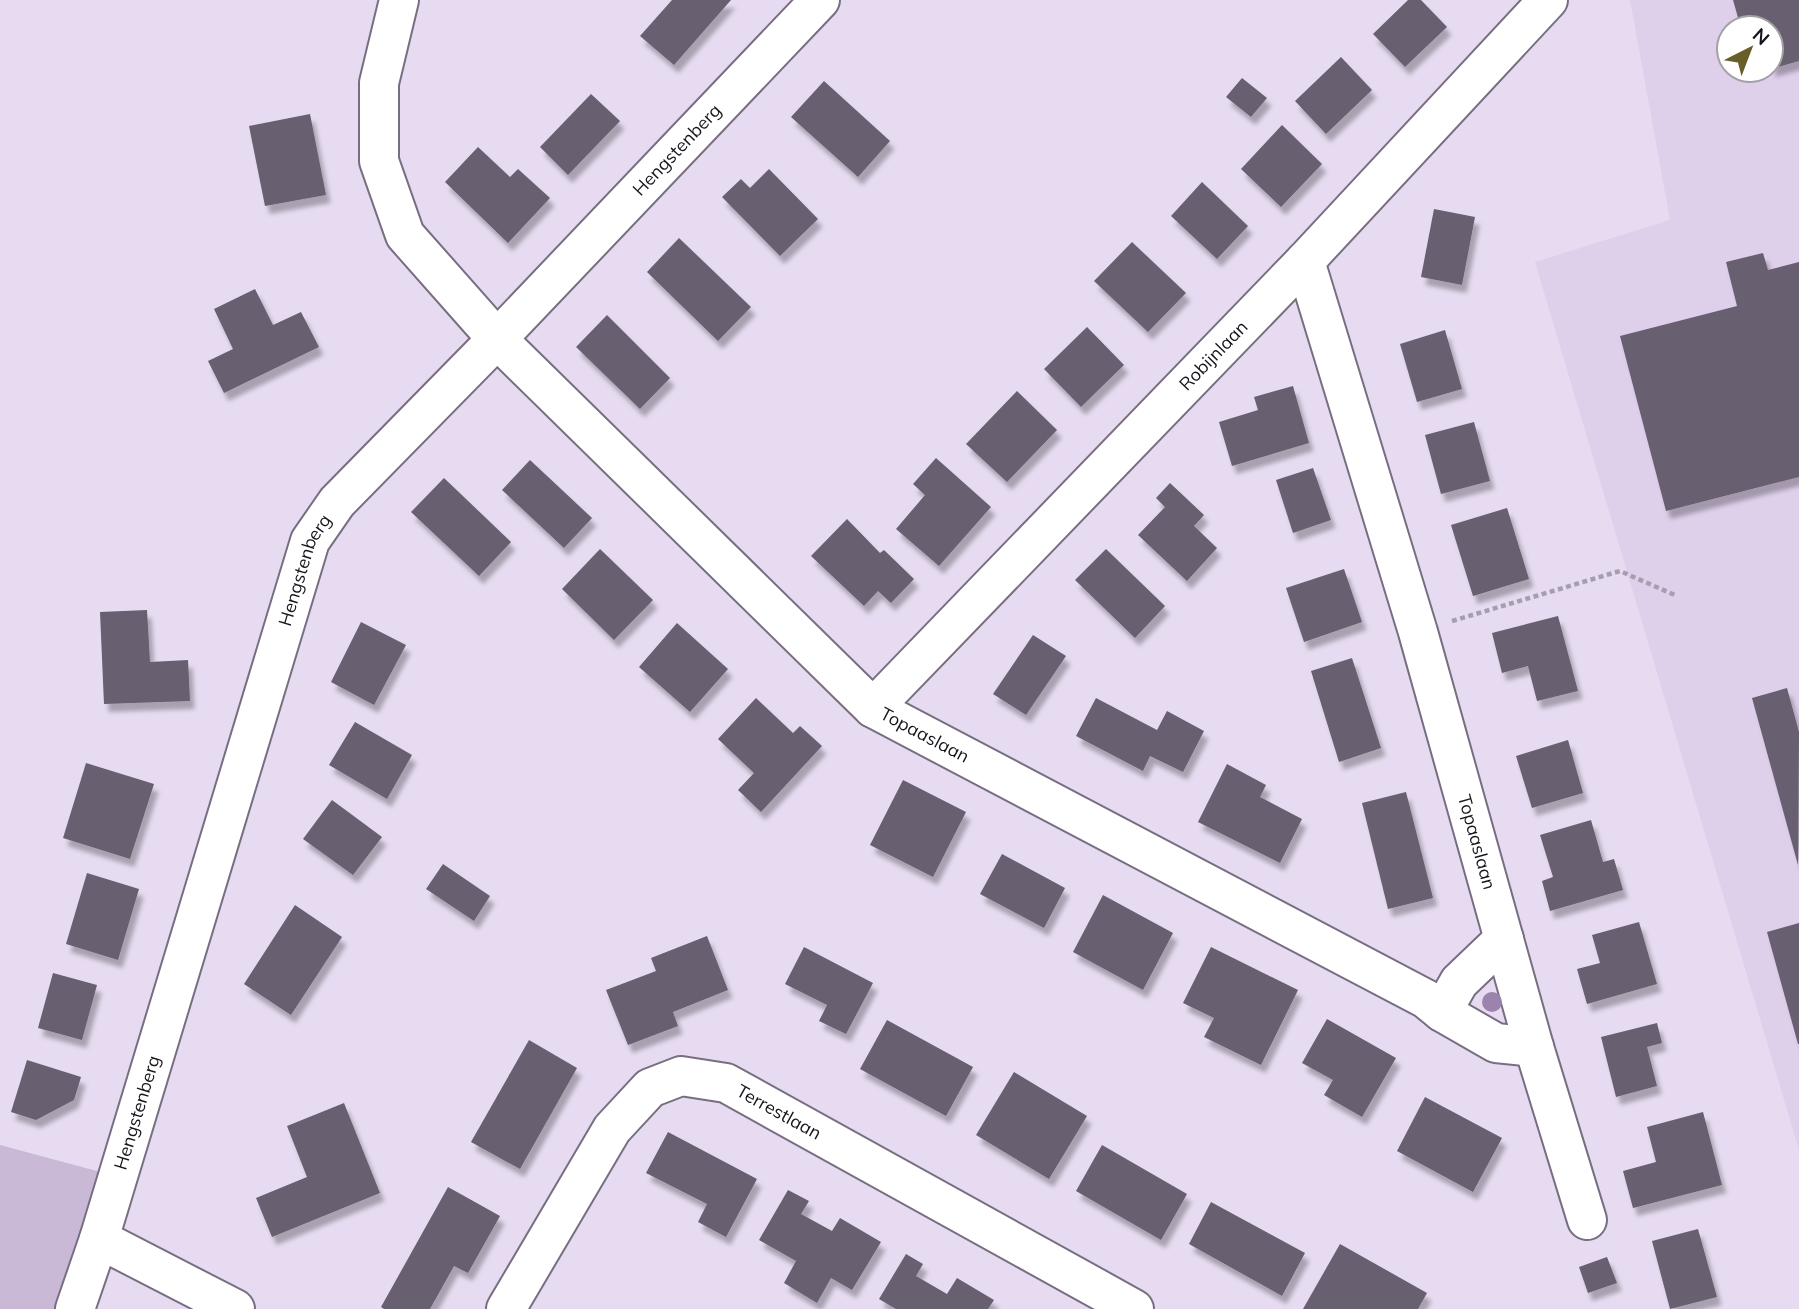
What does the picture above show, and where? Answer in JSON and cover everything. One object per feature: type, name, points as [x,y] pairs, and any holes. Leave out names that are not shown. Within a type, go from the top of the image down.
[{"type":"street","name":"Topaaslaan","points":[[399,0],[379,83],[380,161],[405,235],[497,339],[873,708],[1426,999],[1442,1012],[1496,1043],[1534,1047]]},
{"type":"street","name":"Hengstenberg","points":[[75,1309],[99,1239],[310,541],[337,502],[497,339],[820,0]]},
{"type":"street","name":"Robijnlaan","points":[[873,708],[1305,261],[1548,0]]},
{"type":"street","name":"Topaaslaan","points":[[1305,261],[1418,632],[1534,1047],[1587,1220]]},
{"type":"street","points":[[1442,1012],[1459,982],[1504,939]]},
{"type":"street","name":"Terrestlaan","points":[[506,1309],[612,1129],[650,1088],[681,1076],[726,1083],[1134,1309]]},
{"type":"street","points":[[99,1239],[235,1309]]},
{"type":"path","points":[[1418,632],[1620,571],[1677,596]]},
{"type":"shaded area","points":[[1630,0],[1799,0],[1799,1150],[1535,262],[1670,220]]},
{"type":"shaded area","points":[[0,1145],[108,1174],[61,1309],[0,1309]]},
{"type":"building","points":[[672,0],[731,0],[674,65],[640,36]]},
{"type":"building","points":[[1408,0],[1421,0],[1447,27],[1405,67],[1373,34]]},
{"type":"building","points":[[1733,0],[1799,0],[1799,61],[1785,65],[1785,14],[1737,14]]},
{"type":"building","points":[[1341,57],[1372,90],[1326,134],[1295,101]]},
{"type":"building","points":[[1242,78],[1267,98],[1251,117],[1226,97]]},
{"type":"building","points":[[824,81],[890,141],[858,177],[791,117]]},
{"type":"building","points":[[591,94],[620,121],[568,175],[540,147]]},
{"type":"building","points":[[310,114],[326,195],[265,206],[249,126]]},
{"type":"building","points":[[1282,125],[1322,164],[1281,207],[1241,169]]},
{"type":"building","points":[[478,147],[510,177],[518,169],[550,198],[508,243],[445,182]]},
{"type":"building","points":[[769,169],[818,219],[780,256],[722,197],[741,179],[750,188]]},
{"type":"building","points":[[1202,182],[1248,226],[1217,259],[1171,216]]},
{"type":"building","points":[[1434,209],[1475,217],[1462,285],[1421,277]]},
{"type":"building","points":[[679,238],[751,307],[718,341],[647,272]]},
{"type":"building","points":[[1132,242],[1186,293],[1148,332],[1094,281]]},
{"type":"building","points":[[1763,253],[1768,270],[1799,262],[1799,477],[1666,511],[1620,336],[1737,306],[1726,262]]},
{"type":"building","points":[[255,289],[273,325],[301,312],[319,347],[224,393],[208,361],[233,349],[214,309]]},
{"type":"building","points":[[607,315],[670,378],[640,409],[576,347]]},
{"type":"building","points":[[1087,327],[1124,365],[1081,407],[1044,369]]},
{"type":"building","points":[[1445,330],[1462,389],[1417,402],[1400,344]]},
{"type":"building","points":[[1293,386],[1309,443],[1232,466],[1219,422],[1258,410],[1254,397]]},
{"type":"building","points":[[1017,391],[1057,430],[1007,482],[966,444]]},
{"type":"building","points":[[1474,422],[1490,481],[1441,494],[1425,435]]},
{"type":"building","points":[[936,458],[991,507],[939,566],[896,529],[925,495],[913,484]]},
{"type":"building","points":[[530,460],[592,518],[564,548],[502,490]]},
{"type":"building","points":[[1313,468],[1331,520],[1293,533],[1276,480]]},
{"type":"building","points":[[444,478],[511,542],[479,576],[411,512]]},
{"type":"building","points":[[1170,483],[1204,515],[1194,526],[1217,548],[1187,581],[1138,535],[1165,507],[1156,498]]},
{"type":"building","points":[[1507,508],[1529,579],[1473,596],[1451,525]]},
{"type":"building","points":[[847,519],[880,553],[884,550],[914,579],[891,603],[878,591],[864,606],[811,556]]},
{"type":"building","points":[[600,549],[653,600],[614,640],[562,589]]},
{"type":"building","points":[[1106,549],[1165,606],[1135,638],[1075,580]]},
{"type":"building","points":[[1344,569],[1362,622],[1304,642],[1286,588]]},
{"type":"building","points":[[147,610],[150,662],[188,660],[190,701],[104,704],[100,612]]},
{"type":"building","points":[[1558,616],[1578,691],[1537,701],[1528,666],[1502,673],[1492,633]]},
{"type":"building","points":[[361,622],[406,645],[374,705],[331,682]]},
{"type":"building","points":[[677,623],[728,669],[690,712],[639,667]]},
{"type":"building","points":[[1033,635],[1066,656],[1026,715],[993,694]]},
{"type":"building","points":[[1352,658],[1381,748],[1339,762],[1311,671]]},
{"type":"building","points":[[1787,688],[1799,732],[1798,865],[1752,698]]},
{"type":"building","points":[[756,698],[793,733],[800,726],[822,746],[761,812],[738,790],[754,773],[718,739]]},
{"type":"building","points":[[1096,698],[1157,730],[1167,711],[1204,731],[1183,772],[1150,756],[1143,771],[1076,736]]},
{"type":"building","points":[[355,722],[412,755],[387,799],[329,765]]},
{"type":"building","points":[[1568,740],[1583,793],[1532,808],[1516,756]]},
{"type":"building","points":[[86,763],[154,784],[130,859],[63,838]]},
{"type":"building","points":[[1227,764],[1266,785],[1260,797],[1302,819],[1280,863],[1198,822]]},
{"type":"building","points":[[903,780],[966,812],[933,877],[870,845]]},
{"type":"building","points":[[1406,792],[1433,898],[1388,909],[1362,803]]},
{"type":"building","points":[[332,800],[382,837],[353,875],[303,839]]},
{"type":"building","points":[[1591,820],[1603,862],[1614,859],[1623,890],[1550,911],[1542,881],[1553,877],[1540,835]]},
{"type":"building","points":[[1002,854],[1065,888],[1044,928],[980,894]]},
{"type":"building","points":[[443,864],[490,896],[474,921],[426,889]]},
{"type":"building","points":[[87,873],[139,889],[118,960],[66,944]]},
{"type":"building","points":[[1103,895],[1173,933],[1143,990],[1073,952]]},
{"type":"building","points":[[295,905],[342,937],[291,1015],[244,984]]},
{"type":"building","points":[[1639,922],[1657,984],[1587,1004],[1577,969],[1600,963],[1592,935]]},
{"type":"building","points":[[1799,923],[1799,1044],[1798,1044],[1767,932]]},
{"type":"building","points":[[707,936],[728,990],[673,1012],[678,1026],[628,1045],[606,990],[656,971],[651,958]]},
{"type":"building","points":[[804,947],[873,983],[846,1034],[819,1021],[827,1005],[785,984]]},
{"type":"building","points":[[1211,947],[1298,990],[1261,1065],[1204,1037],[1214,1018],[1183,1003]]},
{"type":"building","points":[[53,973],[97,985],[82,1040],[38,1028]]},
{"type":"building","points":[[1327,1019],[1396,1058],[1362,1117],[1324,1095],[1333,1080],[1302,1063]]},
{"type":"building","points":[[887,1020],[973,1067],[946,1116],[860,1069]]},
{"type":"building","points":[[1657,1023],[1662,1043],[1647,1047],[1657,1086],[1616,1097],[1601,1037]]},
{"type":"building","points":[[529,1040],[577,1068],[520,1169],[471,1142]]},
{"type":"building","points":[[27,1060],[81,1077],[74,1100],[36,1120],[11,1112]]},
{"type":"building","points":[[1014,1072],[1087,1116],[1049,1179],[976,1135]]},
{"type":"building","points":[[1425,1097],[1502,1138],[1473,1192],[1397,1151]]},
{"type":"building","points":[[344,1103],[380,1193],[272,1237],[256,1198],[307,1177],[287,1126]]},
{"type":"building","points":[[1703,1112],[1722,1185],[1633,1208],[1623,1171],[1656,1162],[1647,1127]]},
{"type":"building","points":[[668,1132],[757,1179],[726,1237],[698,1222],[707,1204],[646,1173]]},
{"type":"building","points":[[1102,1145],[1187,1194],[1161,1240],[1076,1191]]},
{"type":"building","points":[[448,1187],[500,1216],[468,1273],[454,1266],[430,1309],[384,1309],[381,1307]]},
{"type":"building","points":[[788,1190],[809,1201],[801,1214],[832,1231],[840,1218],[881,1242],[852,1290],[831,1278],[817,1303],[784,1283],[796,1261],[759,1240]]},
{"type":"building","points":[[1211,1202],[1305,1253],[1282,1296],[1189,1244]]},
{"type":"building","points":[[1698,1229],[1717,1297],[1670,1309],[1652,1241]]},
{"type":"building","points":[[1340,1244],[1427,1293],[1418,1309],[1303,1309]]},
{"type":"building","points":[[906,1254],[923,1264],[916,1276],[947,1294],[957,1278],[994,1300],[988,1309],[896,1309],[879,1299]]},
{"type":"building","points":[[1607,1257],[1617,1283],[1588,1293],[1579,1267]]}]
